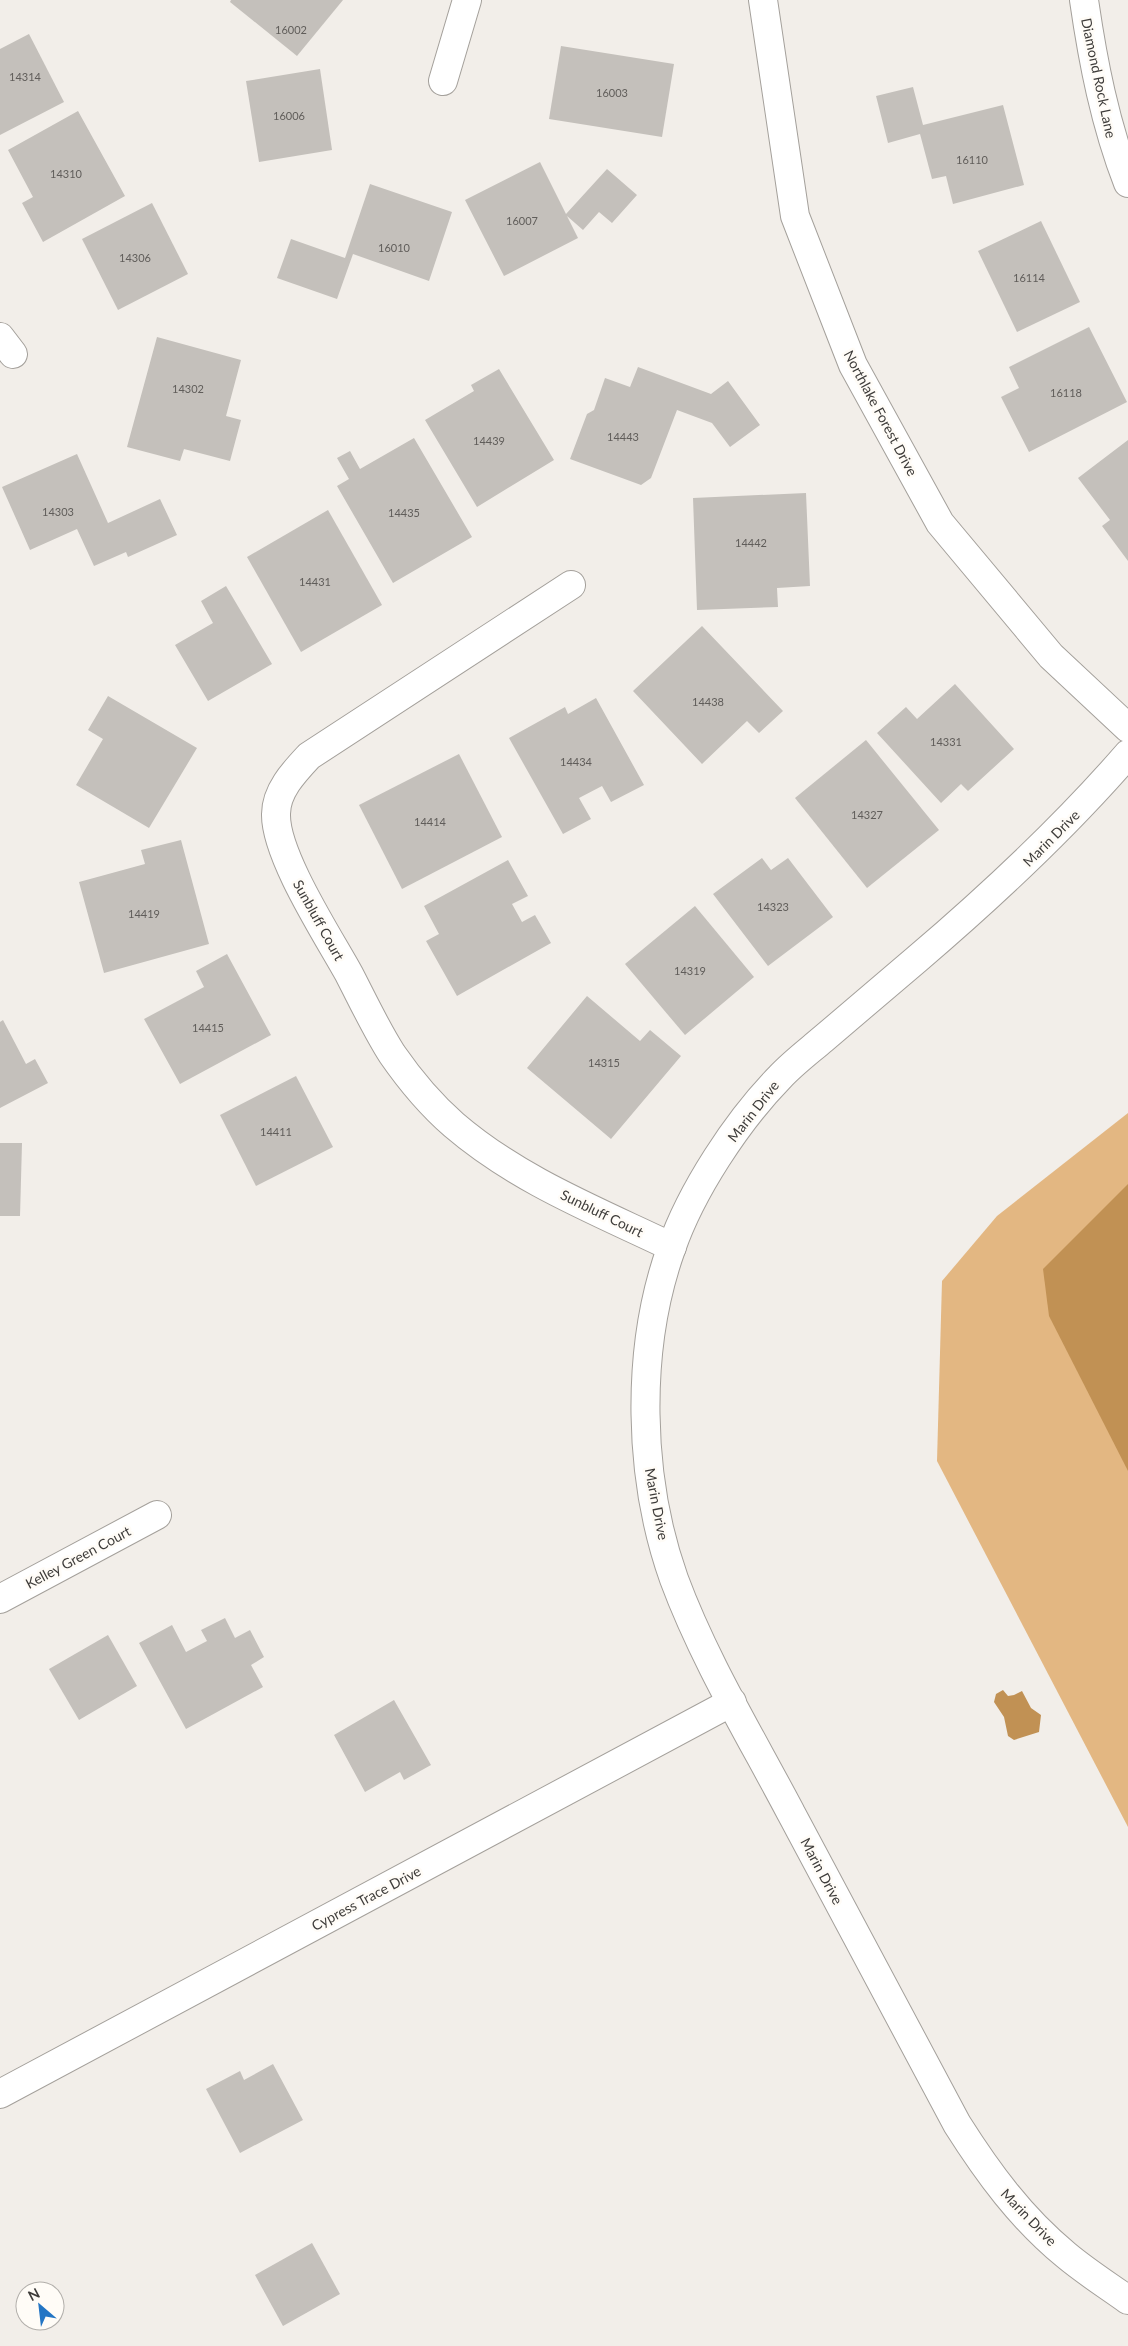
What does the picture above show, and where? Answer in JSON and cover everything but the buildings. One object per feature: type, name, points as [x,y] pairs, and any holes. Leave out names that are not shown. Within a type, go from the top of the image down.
[{"type":"street","points":[[444,81],[467,0]]},
{"type":"street","name":"Northlake Forest Drive","points":[[763,0],[795,216],[852,365],[940,523],[1051,656],[1128,728]]},
{"type":"street","name":"Diamond Rock Lane","points":[[1084,0],[1092,56],[1114,146],[1128,183]]},
{"type":"street","name":"Sunbluff Court","points":[[571,585],[309,756],[295,771],[282,791],[276,813],[279,839],[294,873],[392,1053],[419,1090],[454,1124],[493,1156],[537,1182],[672,1247]]},
{"type":"street","name":"Marin Drive","points":[[1128,754],[1081,807],[1025,864],[963,920],[781,1075],[740,1123],[704,1180],[672,1247],[654,1308],[646,1387],[647,1450],[659,1526],[674,1576],[692,1624],[732,1702],[957,2124],[989,2174],[1026,2218],[1066,2255],[1128,2300]]},
{"type":"street","name":"Kelley Green Court","points":[[0,1599],[157,1515]]},
{"type":"street","name":"Cypress Trace Drive","points":[[0,2094],[732,1702]]},
{"type":"shaded area","points":[[1128,1113],[1128,1827],[937,1461],[942,1281],[997,1216]]},
{"type":"shaded area","points":[[1128,1184],[1128,1471],[1049,1316],[1043,1269]]},
{"type":"shaded area","points":[[1003,1690],[1008,1696],[1022,1691],[1031,1708],[1041,1715],[1039,1732],[1014,1740],[1008,1736],[1004,1717],[994,1702],[996,1694]]}]
